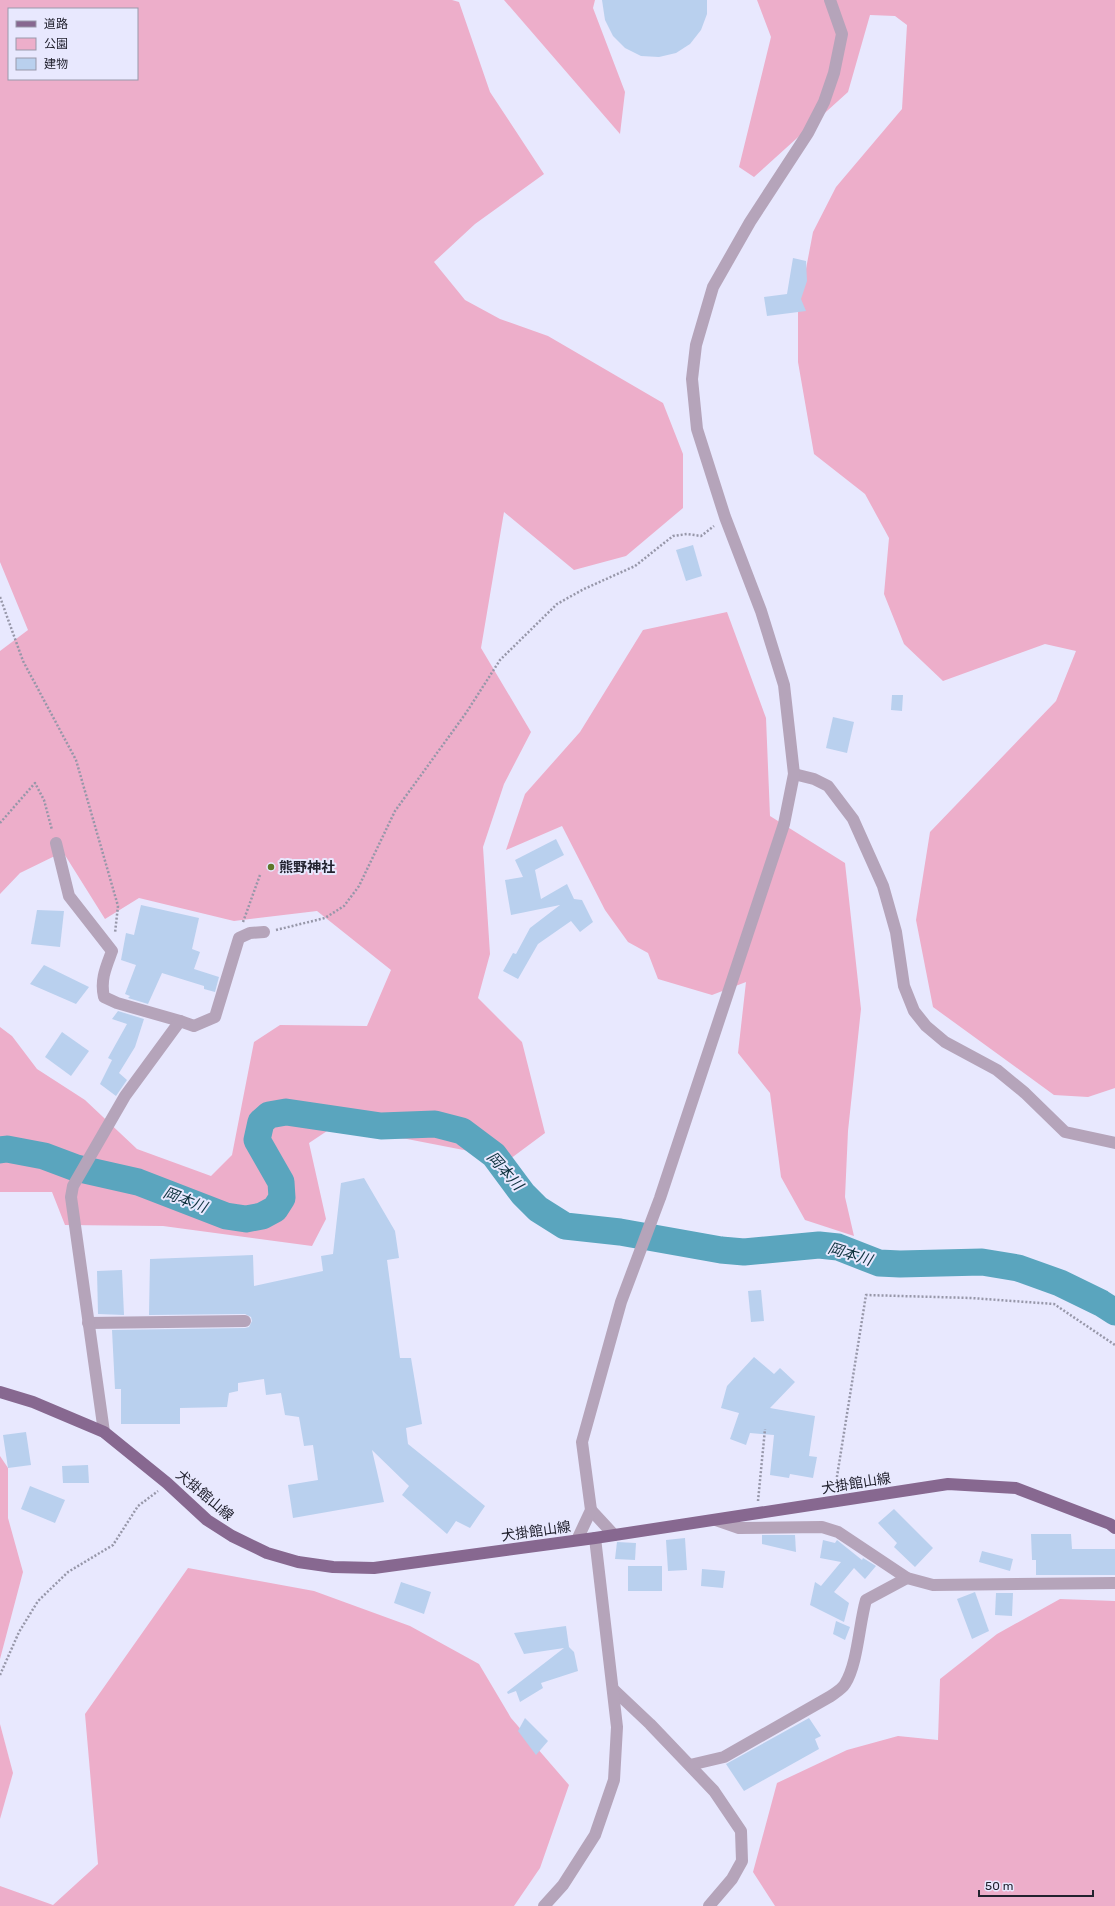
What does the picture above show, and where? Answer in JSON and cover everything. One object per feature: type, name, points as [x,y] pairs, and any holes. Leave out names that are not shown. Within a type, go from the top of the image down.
[{"type":"main road","name":"犬掛館山線","points":[[0,1392],[33,1402],[104,1432],[167,1483],[207,1520],[232,1536],[267,1552],[298,1562],[333,1567],[374,1568],[595,1538],[948,1484],[1016,1488],[1110,1524],[1115,1528]]},
{"type":"street","points":[[577,1540],[591,1510],[582,1442],[621,1302],[660,1198],[784,824],[794,774],[784,685],[761,611],[725,517],[697,429],[692,379],[696,345],[714,287],[750,222],[808,133],[824,102],[834,73],[842,34],[830,0]]},
{"type":"street","points":[[794,774],[814,779],[828,786],[853,819],[883,886],[896,932],[904,986],[914,1011],[926,1026],[945,1042],[997,1070],[1025,1093],[1065,1132],[1115,1143]]},
{"type":"street","points":[[56,843],[69,896],[112,951],[104,973],[102,987],[104,997],[117,1003],[194,1026],[215,1016],[239,938],[250,933],[264,932]]},
{"type":"street","points":[[104,1432],[71,1197],[73,1186],[125,1096],[180,1021]]},
{"type":"street","points":[[88,1322],[245,1321]]},
{"type":"street","points":[[591,1510],[614,1535]]},
{"type":"street","points":[[716,1520],[739,1528],[822,1527],[838,1532],[907,1578],[932,1585],[1115,1583]]},
{"type":"street","points":[[544,1906],[563,1885],[595,1835],[614,1780],[617,1727],[614,1690],[595,1538]]},
{"type":"street","points":[[690,1765],[724,1757],[831,1696],[845,1685],[856,1653],[861,1616],[866,1600],[907,1578]]},
{"type":"street","points":[[614,1690],[650,1724],[714,1791],[741,1831],[742,1861],[732,1879],[709,1906]]},
{"type":"path","points":[[264,932],[299,926],[325,918],[344,906],[359,886],[395,811],[466,713],[500,660],[557,604],[584,589],[635,566],[673,536],[686,534],[701,536],[725,517]]},
{"type":"path","points":[[0,597],[23,661],[76,760],[118,906],[112,951]]},
{"type":"path","points":[[0,823],[35,783],[44,800],[56,843]]},
{"type":"path","points":[[242,923],[260,875]]},
{"type":"path","points":[[832,1502],[866,1295],[971,1298],[1054,1304],[1115,1345]]},
{"type":"path","points":[[756,1514],[765,1429]]},
{"type":"path","points":[[0,1675],[19,1632],[38,1601],[68,1572],[113,1545],[138,1506],[167,1483]]},
{"type":"green space","points":[[0,0],[452,0],[459,2],[490,92],[544,174],[475,224],[434,262],[465,300],[500,319],[548,336],[663,403],[683,454],[683,508],[626,556],[574,570],[504,512],[481,648],[531,732],[504,784],[483,847],[490,954],[478,998],[522,1042],[545,1133],[510,1159],[407,1139],[327,1131],[309,1143],[326,1219],[312,1246],[163,1226],[65,1225],[52,1192],[0,1192],[0,1027],[12,1036],[37,1069],[85,1100],[137,1149],[211,1176],[232,1155],[254,1042],[280,1025],[367,1026],[391,970],[317,911],[234,921],[139,898],[105,919],[63,852],[20,873],[0,894],[0,651],[28,630],[0,562]]},
{"type":"green space","points":[[504,0],[595,0],[593,8],[625,92],[620,134]]},
{"type":"green space","points":[[757,0],[1115,0],[1115,1088],[1088,1097],[1054,1095],[933,1007],[916,920],[930,832],[1056,701],[1076,651],[1045,644],[943,681],[904,644],[884,594],[889,538],[865,494],[814,454],[798,362],[798,311],[813,232],[836,187],[902,109],[907,25],[895,16],[870,15],[848,92],[754,177],[739,167],[771,37]]},
{"type":"green space","points":[[727,612],[766,718],[770,816],[845,863],[861,1009],[848,1131],[845,1197],[854,1236],[805,1220],[781,1177],[770,1093],[738,1053],[746,982],[712,995],[658,979],[648,953],[628,942],[605,910],[562,826],[506,850],[525,794],[580,732],[643,630]]},
{"type":"green space","points":[[0,1456],[8,1468],[8,1518],[23,1572],[0,1659]]},
{"type":"green space","points":[[188,1568],[314,1591],[410,1626],[479,1664],[511,1718],[569,1785],[540,1868],[514,1906],[0,1906],[0,1886],[53,1905],[98,1864],[85,1714]]},
{"type":"green space","points":[[1060,1599],[1115,1601],[1115,1906],[775,1906],[753,1872],[777,1783],[847,1750],[898,1736],[938,1740],[940,1679],[997,1634]]},
{"type":"green space","points":[[0,1724],[13,1773],[0,1819]]},
{"type":"building","points":[[602,0],[707,0],[707,14],[701,30],[690,44],[676,53],[659,57],[641,56],[625,48],[613,36],[605,20]]},
{"type":"building","points":[[793,258],[806,261],[807,281],[801,299],[806,311],[767,316],[764,297],[787,294]]},
{"type":"building","points":[[693,545],[702,576],[686,581],[676,550]]},
{"type":"building","points":[[892,695],[903,695],[902,711],[891,710]]},
{"type":"building","points":[[833,717],[854,722],[847,753],[826,748]]},
{"type":"building","points":[[556,839],[564,855],[535,870],[541,899],[567,884],[574,899],[582,900],[593,922],[580,932],[571,921],[538,944],[518,979],[503,971],[513,953],[516,954],[530,928],[560,905],[511,915],[505,880],[523,877],[515,860]]},
{"type":"building","points":[[141,905],[199,918],[192,949],[200,952],[194,969],[219,977],[215,992],[204,989],[204,986],[162,973],[148,1004],[128,998],[130,996],[125,994],[136,965],[121,960],[126,933],[134,935]]},
{"type":"building","points":[[37,910],[64,911],[60,947],[31,944]]},
{"type":"building","points":[[44,965],[89,987],[76,1004],[30,984]]},
{"type":"building","points":[[118,1011],[144,1019],[135,1047],[119,1073],[127,1080],[116,1096],[100,1084],[112,1060],[108,1058],[127,1024],[112,1019]]},
{"type":"building","points":[[62,1032],[89,1051],[71,1076],[45,1057]]},
{"type":"building","points":[[364,1178],[395,1231],[399,1258],[387,1260],[400,1358],[411,1358],[422,1424],[406,1428],[408,1444],[485,1506],[470,1528],[456,1521],[447,1534],[402,1495],[409,1486],[372,1450],[384,1502],[293,1518],[288,1485],[318,1480],[313,1445],[304,1446],[299,1417],[285,1415],[281,1393],[266,1395],[264,1379],[238,1383],[238,1391],[229,1393],[227,1407],[180,1408],[180,1424],[121,1424],[121,1389],[115,1389],[112,1330],[245,1328],[249,1327],[252,1321],[251,1317],[245,1314],[149,1315],[150,1259],[253,1255],[254,1286],[323,1271],[321,1256],[333,1254],[341,1183]]},
{"type":"building","points":[[122,1270],[124,1315],[98,1314],[97,1271]]},
{"type":"building","points":[[761,1290],[764,1321],[751,1322],[748,1291]]},
{"type":"building","points":[[754,1357],[774,1374],[780,1368],[795,1382],[770,1408],[815,1416],[809,1456],[817,1457],[813,1478],[790,1474],[789,1478],[770,1475],[774,1435],[750,1433],[746,1445],[730,1439],[739,1413],[721,1408],[727,1386]]},
{"type":"building","points":[[26,1432],[31,1465],[8,1468],[3,1435]]},
{"type":"building","points":[[88,1465],[89,1483],[63,1483],[62,1466]]},
{"type":"building","points":[[30,1486],[65,1500],[55,1523],[21,1509]]},
{"type":"building","points":[[894,1509],[933,1548],[915,1567],[894,1547],[897,1543],[878,1523]]},
{"type":"building","points":[[1031,1534],[1071,1534],[1072,1549],[1115,1549],[1115,1575],[1036,1575],[1036,1560],[1032,1560]]},
{"type":"building","points":[[762,1535],[795,1535],[796,1552],[762,1544]]},
{"type":"building","points":[[685,1538],[687,1570],[668,1571],[666,1540]]},
{"type":"building","points":[[823,1540],[835,1543],[837,1540],[862,1560],[863,1558],[876,1566],[865,1579],[854,1568],[834,1592],[849,1603],[844,1622],[810,1605],[815,1582],[821,1586],[841,1562],[820,1558]]},
{"type":"building","points":[[617,1542],[636,1543],[635,1560],[615,1559]]},
{"type":"building","points":[[982,1551],[1013,1559],[1010,1571],[979,1562]]},
{"type":"building","points":[[628,1566],[662,1566],[662,1591],[628,1591]]},
{"type":"building","points":[[702,1569],[725,1571],[723,1588],[701,1586]]},
{"type":"building","points":[[401,1582],[431,1592],[424,1614],[394,1603]]},
{"type":"building","points":[[975,1592],[989,1631],[972,1639],[957,1599]]},
{"type":"building","points":[[996,1593],[1013,1593],[1012,1616],[995,1615]]},
{"type":"building","points":[[836,1621],[850,1627],[845,1640],[833,1634]]},
{"type":"building","points":[[566,1626],[569,1647],[574,1652],[578,1671],[541,1683],[543,1688],[520,1702],[516,1691],[508,1694],[507,1692],[564,1648],[524,1654],[514,1633]]},
{"type":"building","points":[[525,1718],[548,1741],[536,1755],[518,1731]]},
{"type":"building","points":[[809,1718],[821,1736],[815,1739],[819,1749],[744,1791],[726,1764]]},
{"type":"waterway","name":"岡本川","points":[[0,1150],[7,1149],[44,1156],[76,1168],[138,1182],[226,1216],[246,1219],[262,1216],[275,1209],[282,1198],[281,1182],[257,1140],[261,1122],[269,1115],[286,1112],[381,1126],[435,1124],[462,1131],[494,1155],[523,1194],[538,1209],[565,1226],[620,1232],[721,1250],[744,1252],[819,1245],[838,1247],[879,1263],[900,1264],[982,1262],[1018,1268],[1060,1283],[1101,1303],[1115,1312]]},
{"type":"place","name":"熊野神社","points":[[271,867]]}]
